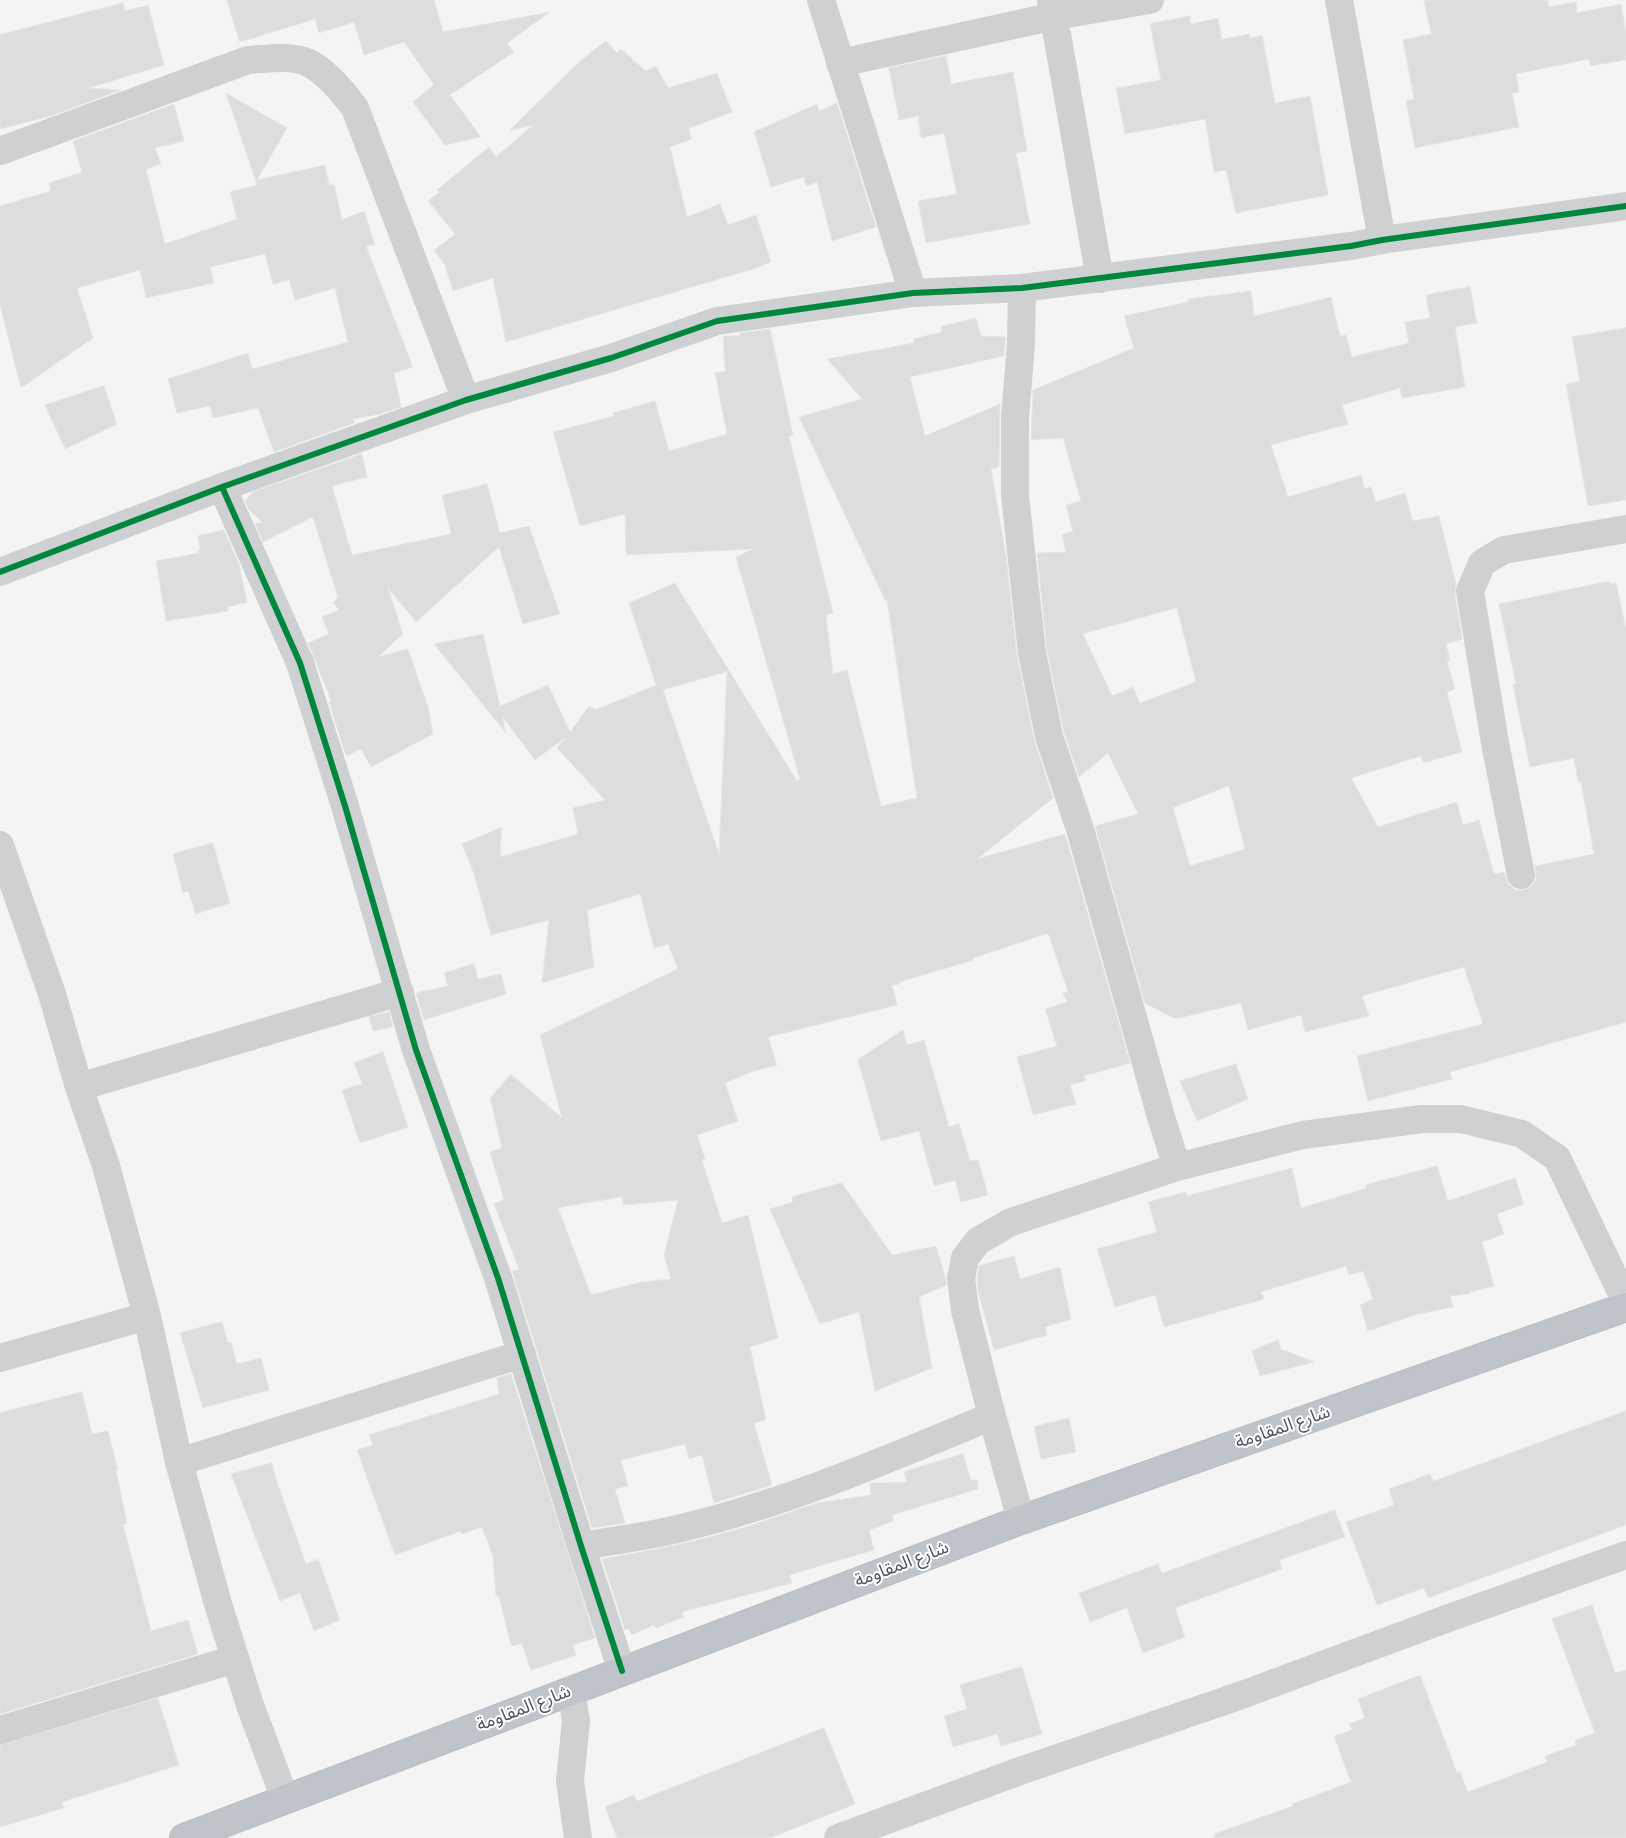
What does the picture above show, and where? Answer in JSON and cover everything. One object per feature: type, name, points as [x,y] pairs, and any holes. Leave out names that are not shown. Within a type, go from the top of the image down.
[{"type":"highway","name":"شارع المقاومة","points":[[184,1838],[1021,1520],[1626,1307]]},
{"type":"street","points":[[820,0],[913,293]]},
{"type":"street","points":[[840,63],[1053,8],[1150,0]]},
{"type":"street","points":[[1339,0],[1382,240]]},
{"type":"street","points":[[1053,8],[1100,279]]},
{"type":"street","points":[[0,151],[248,60],[281,58],[307,62],[335,82],[355,108],[466,400]]},
{"type":"street","points":[[0,572],[222,487],[466,400],[611,358],[717,320],[913,293],[1022,288],[1100,279],[1351,246],[1626,206]]},
{"type":"street","points":[[1022,288],[1021,344],[1015,418],[1015,495],[1032,653],[1049,736],[1080,829],[1161,1117],[1177,1167]]},
{"type":"street","points":[[222,487],[300,663],[346,806],[400,992],[436,1107],[464,1181],[522,1354],[622,1671]]},
{"type":"street","points":[[1521,875],[1495,743],[1470,591],[1482,563],[1504,550],[1626,529]]},
{"type":"street","points":[[0,846],[52,994],[79,1087],[106,1166],[147,1316],[179,1462],[218,1604],[250,1705],[286,1799]]},
{"type":"street","points":[[79,1087],[400,992]]},
{"type":"street","points":[[1021,1520],[965,1310],[962,1278],[966,1258],[978,1241],[1011,1222],[1177,1167],[1304,1135],[1422,1119],[1461,1119],[1522,1134],[1558,1158],[1626,1302]]},
{"type":"street","points":[[0,1358],[147,1316]]},
{"type":"street","points":[[179,1462],[522,1354]]},
{"type":"street","points":[[581,1546],[660,1533],[741,1511],[835,1479],[992,1416]]},
{"type":"street","points":[[838,1838],[1020,1771],[1239,1696],[1626,1555]]},
{"type":"street","points":[[0,1730],[235,1659]]},
{"type":"street","points":[[571,1691],[576,1721],[570,1782],[578,1838]]},
{"type":"building","points":[[227,0],[434,0],[443,32],[550,12],[507,43],[514,52],[450,95],[481,137],[445,145],[413,102],[434,85],[404,42],[364,55],[354,22],[319,33],[315,19],[240,42]]},
{"type":"building","points":[[1424,0],[1548,0],[1549,7],[1576,2],[1577,13],[1621,4],[1626,33],[1626,60],[1590,66],[1589,59],[1516,74],[1519,92],[1512,93],[1519,127],[1415,148],[1406,101],[1414,99],[1403,40],[1431,34]]},
{"type":"building","points":[[123,3],[125,11],[148,5],[164,65],[89,88],[121,90],[51,116],[0,129],[0,35]]},
{"type":"building","points":[[1190,16],[1191,24],[1218,18],[1222,39],[1249,34],[1250,38],[1262,35],[1275,103],[1310,96],[1328,195],[1236,213],[1226,170],[1214,172],[1205,119],[1125,134],[1116,88],[1161,80],[1150,24]]},
{"type":"building","points":[[606,41],[617,53],[621,49],[646,71],[656,66],[668,88],[717,73],[732,112],[688,129],[692,139],[670,147],[687,217],[720,204],[728,225],[756,215],[771,262],[506,342],[493,278],[453,291],[445,265],[434,250],[455,234],[428,201],[439,192],[437,190],[489,147],[496,157],[533,125],[509,131],[579,62]]},
{"type":"building","points":[[946,56],[951,84],[1013,72],[1027,151],[1016,153],[1030,224],[926,243],[918,201],[957,194],[944,133],[921,138],[918,116],[899,120],[889,68]]},
{"type":"building","points":[[226,93],[287,128],[257,180],[325,165],[329,185],[334,184],[342,220],[364,211],[375,245],[366,246],[413,367],[394,373],[401,407],[380,414],[353,419],[354,423],[274,452],[258,408],[213,418],[210,406],[177,413],[168,379],[248,353],[252,369],[348,342],[335,288],[295,300],[289,280],[273,284],[265,254],[210,267],[214,283],[146,298],[140,270],[77,288],[93,338],[21,388],[0,305],[0,206],[51,191],[49,183],[82,172],[73,141],[174,104],[184,141],[155,148],[161,164],[146,169],[165,244],[237,219],[230,192],[257,185]]},
{"type":"building","points":[[837,103],[876,227],[832,241],[817,182],[806,186],[804,177],[771,187],[754,132],[817,104],[819,111]]},
{"type":"building","points":[[1470,287],[1477,323],[1455,327],[1465,387],[1402,398],[1400,388],[1342,405],[1348,424],[1271,445],[1288,497],[1361,475],[1365,489],[1371,487],[1376,502],[1405,493],[1413,521],[1439,516],[1456,584],[1455,594],[1462,639],[1446,644],[1450,660],[1447,661],[1455,689],[1447,692],[1462,752],[1423,763],[1421,756],[1351,778],[1378,827],[1457,802],[1463,825],[1479,820],[1494,874],[1504,872],[1509,885],[1516,890],[1524,890],[1532,886],[1536,880],[1535,866],[1594,854],[1581,782],[1578,782],[1574,758],[1530,767],[1513,685],[1516,684],[1499,604],[1610,581],[1611,584],[1616,583],[1626,629],[1626,1022],[1450,1072],[1452,1079],[1368,1101],[1357,1056],[1483,1024],[1464,967],[1362,996],[1369,1016],[1305,1032],[1301,1015],[1248,1030],[1241,1003],[1175,1019],[1145,1003],[1095,826],[1138,814],[1108,753],[1079,777],[1064,732],[1047,651],[1037,553],[1066,552],[1062,534],[1073,532],[1066,505],[1081,501],[1063,438],[1031,440],[1033,390],[1134,348],[1124,316],[1188,302],[1188,299],[1251,291],[1254,316],[1331,297],[1340,336],[1346,335],[1352,357],[1409,343],[1405,322],[1430,318],[1426,295]],"holes":[[[1177,608],[1196,682],[1140,703],[1133,687],[1112,696],[1083,634]],[[1229,786],[1245,849],[1190,866],[1173,808]]]},
{"type":"building","points":[[976,318],[981,336],[1006,337],[1004,356],[910,377],[925,436],[1000,404],[999,467],[991,469],[1006,555],[1017,656],[1034,739],[1053,798],[977,859],[1065,834],[1130,1063],[1084,1076],[1086,1081],[1070,1085],[1076,1104],[1033,1115],[1017,1057],[1057,1046],[1045,1009],[1067,1002],[1063,993],[1068,991],[1048,933],[973,958],[974,960],[892,985],[897,1005],[768,1037],[777,1065],[754,1071],[725,1083],[738,1121],[697,1135],[705,1159],[702,1160],[722,1223],[748,1215],[778,1338],[750,1347],[766,1420],[754,1423],[772,1485],[714,1503],[702,1455],[689,1459],[685,1444],[621,1460],[628,1486],[615,1489],[625,1523],[592,1528],[512,1271],[519,1269],[494,1204],[504,1200],[490,1152],[502,1148],[490,1098],[511,1074],[562,1118],[540,1035],[678,969],[668,944],[654,948],[640,894],[587,910],[594,967],[542,983],[549,920],[491,935],[474,874],[462,844],[502,827],[500,857],[578,834],[573,808],[605,800],[557,748],[566,737],[535,760],[502,716],[506,733],[434,644],[483,634],[500,706],[548,685],[570,732],[589,706],[595,710],[656,685],[629,603],[675,583],[797,781],[800,779],[736,557],[753,549],[626,555],[625,514],[580,526],[553,432],[614,416],[613,413],[655,401],[669,451],[727,434],[715,373],[725,371],[723,336],[740,336],[740,333],[770,329],[793,435],[789,437],[833,613],[826,615],[833,674],[847,670],[881,806],[917,798],[887,600],[885,600],[799,417],[862,399],[827,359],[914,343],[913,339],[942,332],[941,327]],"holes":[[[727,672],[719,854],[663,690]],[[622,1197],[623,1205],[678,1200],[664,1255],[671,1279],[641,1282],[591,1295],[558,1208]]]},
{"type":"building","points":[[1626,328],[1626,500],[1588,506],[1566,384],[1580,381],[1572,337]]},
{"type":"building","points":[[104,386],[117,424],[65,449],[45,405]]},
{"type":"building","points":[[362,454],[367,477],[332,486],[352,555],[451,534],[442,495],[487,484],[500,533],[529,526],[560,614],[523,624],[499,547],[416,622],[388,588],[403,634],[378,657],[408,649],[428,707],[433,734],[371,767],[361,749],[347,756],[329,702],[331,700],[308,643],[329,634],[322,617],[339,610],[333,602],[338,598],[313,517],[263,542],[255,524],[262,522],[249,510],[245,501],[253,492]]},
{"type":"building","points":[[224,530],[239,564],[247,602],[228,607],[228,611],[166,621],[156,561],[199,553],[198,536]]},
{"type":"building","points":[[213,843],[230,903],[196,914],[188,891],[183,893],[173,854]]},
{"type":"building","points":[[474,964],[478,979],[501,974],[506,994],[424,1020],[416,993],[448,986],[444,973]]},
{"type":"building","points":[[389,1012],[393,1027],[373,1031],[369,1017]]},
{"type":"building","points":[[903,1030],[907,1045],[924,1040],[949,1127],[959,1124],[970,1161],[978,1160],[988,1195],[961,1202],[955,1180],[934,1186],[919,1131],[881,1141],[858,1060]]},
{"type":"building","points":[[383,1052],[408,1127],[360,1143],[342,1090],[362,1084],[354,1063]]},
{"type":"building","points":[[1236,1064],[1248,1099],[1197,1121],[1180,1081]]},
{"type":"building","points":[[1437,1166],[1448,1201],[1515,1178],[1524,1204],[1497,1214],[1504,1234],[1482,1242],[1494,1286],[1470,1292],[1470,1294],[1450,1296],[1453,1307],[1418,1314],[1368,1331],[1360,1305],[1373,1299],[1363,1271],[1349,1275],[1346,1266],[1261,1292],[1264,1299],[1164,1327],[1155,1295],[1115,1307],[1097,1249],[1157,1232],[1148,1202],[1186,1192],[1187,1196],[1292,1168],[1301,1208],[1367,1188],[1366,1185]]},
{"type":"building","points":[[842,1183],[892,1255],[936,1246],[946,1280],[946,1285],[919,1297],[932,1368],[875,1391],[859,1312],[820,1324],[770,1209],[793,1202],[792,1197]]},
{"type":"building","points":[[1014,1256],[1020,1279],[1060,1267],[1071,1319],[1045,1327],[1047,1335],[994,1350],[978,1291],[979,1266]]},
{"type":"building","points":[[222,1322],[228,1343],[231,1342],[237,1364],[261,1358],[269,1390],[203,1408],[180,1333]]},
{"type":"building","points":[[1278,1340],[1281,1349],[1314,1362],[1260,1376],[1252,1351]]},
{"type":"building","points":[[511,1374],[595,1638],[573,1645],[576,1655],[531,1670],[522,1644],[511,1646],[499,1596],[496,1596],[493,1557],[482,1527],[462,1534],[461,1531],[395,1555],[357,1450],[373,1445],[369,1435],[499,1394],[497,1378]]},
{"type":"building","points":[[82,1392],[92,1434],[108,1431],[118,1470],[116,1471],[127,1523],[123,1524],[151,1631],[188,1620],[198,1654],[0,1714],[0,1413]]},
{"type":"building","points":[[1626,1411],[1626,1525],[1428,1598],[1424,1588],[1377,1605],[1346,1522],[1394,1505],[1389,1489],[1430,1474],[1433,1481]]},
{"type":"building","points":[[1069,1418],[1076,1452],[1041,1459],[1034,1427]]},
{"type":"building","points":[[963,1454],[971,1480],[977,1480],[978,1489],[892,1515],[894,1521],[869,1530],[874,1550],[789,1575],[792,1583],[682,1612],[684,1617],[656,1628],[654,1625],[632,1635],[629,1629],[625,1630],[602,1559],[706,1538],[817,1503],[871,1495],[870,1483],[907,1482],[904,1472]]},
{"type":"building","points":[[272,1463],[306,1564],[318,1559],[340,1620],[314,1631],[300,1593],[280,1601],[231,1474]]},
{"type":"building","points":[[1335,1510],[1345,1537],[1279,1560],[1282,1569],[1175,1608],[1185,1637],[1143,1653],[1127,1608],[1090,1622],[1079,1593],[1158,1564],[1162,1573]]},
{"type":"building","points":[[1592,1605],[1615,1673],[1626,1670],[1626,1838],[1215,1838],[1214,1834],[1293,1806],[1292,1804],[1351,1782],[1334,1736],[1352,1730],[1349,1724],[1365,1718],[1358,1699],[1420,1675],[1457,1773],[1460,1772],[1468,1792],[1547,1762],[1545,1756],[1576,1745],[1575,1740],[1595,1733],[1552,1619]]},
{"type":"building","points":[[1022,1667],[1042,1734],[1001,1746],[997,1734],[953,1747],[944,1716],[967,1709],[960,1685]]},
{"type":"building","points":[[158,1698],[179,1765],[62,1802],[64,1808],[0,1827],[0,1745]]},
{"type":"building","points":[[824,1728],[855,1804],[770,1838],[617,1838],[605,1807],[634,1795],[637,1801]]},
{"type":"cycle path","points":[[0,572],[222,487],[466,400],[611,358],[717,321],[913,293],[1022,288],[1351,246],[1626,206]]},
{"type":"cycle path","points":[[222,487],[300,663],[345,806],[416,1050],[498,1278],[622,1671]]}]
